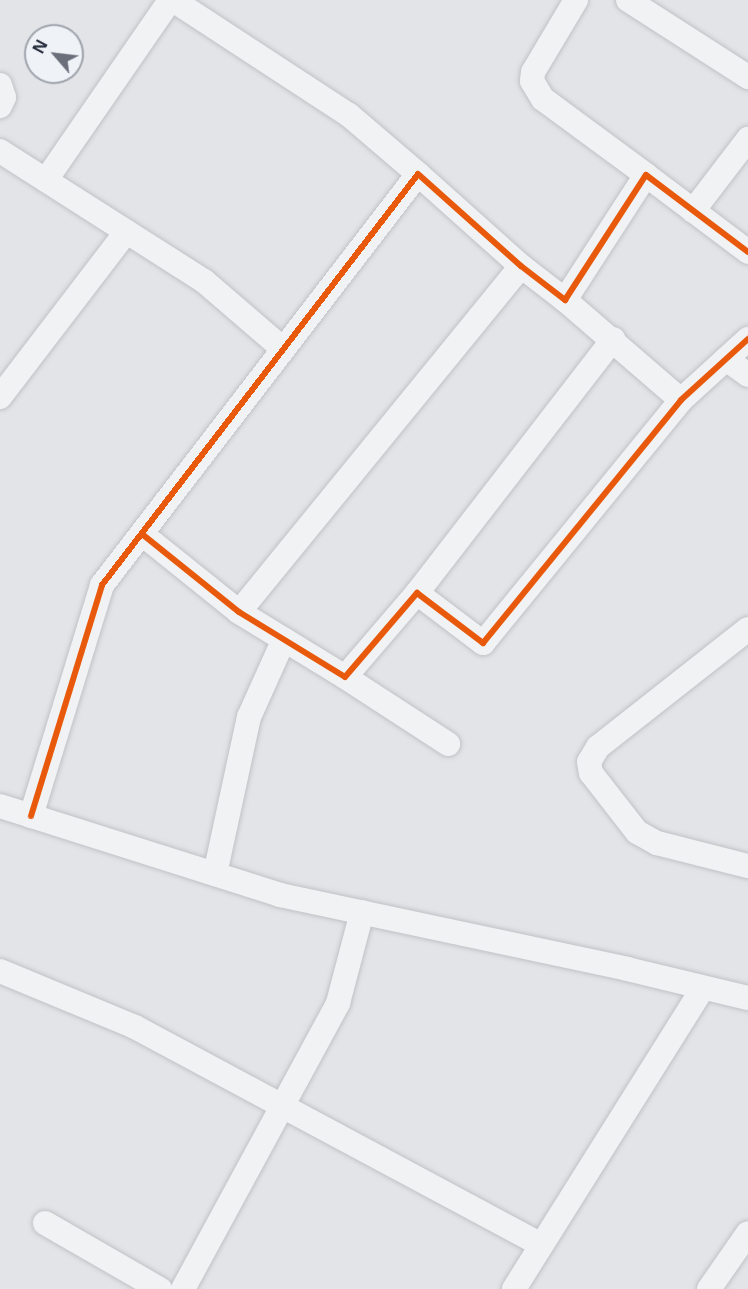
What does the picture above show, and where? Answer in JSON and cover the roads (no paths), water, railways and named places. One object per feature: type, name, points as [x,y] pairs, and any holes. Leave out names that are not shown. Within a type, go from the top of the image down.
[{"type":"street","points":[[46,180],[172,0],[349,115],[520,266],[613,339],[681,400]]},
{"type":"street","points":[[576,0],[533,72],[531,81],[543,99],[748,252]]},
{"type":"street","points":[[628,0],[748,77]]},
{"type":"street","points":[[0,85],[4,97],[0,106]]},
{"type":"street","points":[[693,211],[748,139]]},
{"type":"street","points":[[0,151],[213,288],[283,349]]},
{"type":"street","points":[[31,816],[102,585],[418,174]]},
{"type":"street","points":[[565,300],[646,175]]},
{"type":"street","points":[[0,397],[126,232]]},
{"type":"street","points":[[239,612],[520,266]]},
{"type":"street","points":[[345,677],[417,593],[613,339]]},
{"type":"street","points":[[417,593],[483,643],[681,400],[748,339]]},
{"type":"street","points":[[717,367],[748,375]]},
{"type":"street","points":[[142,534],[239,612],[448,744]]},
{"type":"street","points":[[748,629],[598,747],[589,762],[591,773],[637,832],[657,843],[748,866]]},
{"type":"street","points":[[214,874],[249,717],[284,639]]},
{"type":"street","points":[[0,806],[280,895],[748,999]]},
{"type":"street","points":[[183,1289],[338,1003],[362,912]]},
{"type":"street","points":[[0,970],[135,1027],[541,1245]]},
{"type":"street","points":[[514,1289],[703,988]]},
{"type":"street","points":[[45,1223],[160,1289]]},
{"type":"street","points":[[710,1289],[748,1233]]}]
